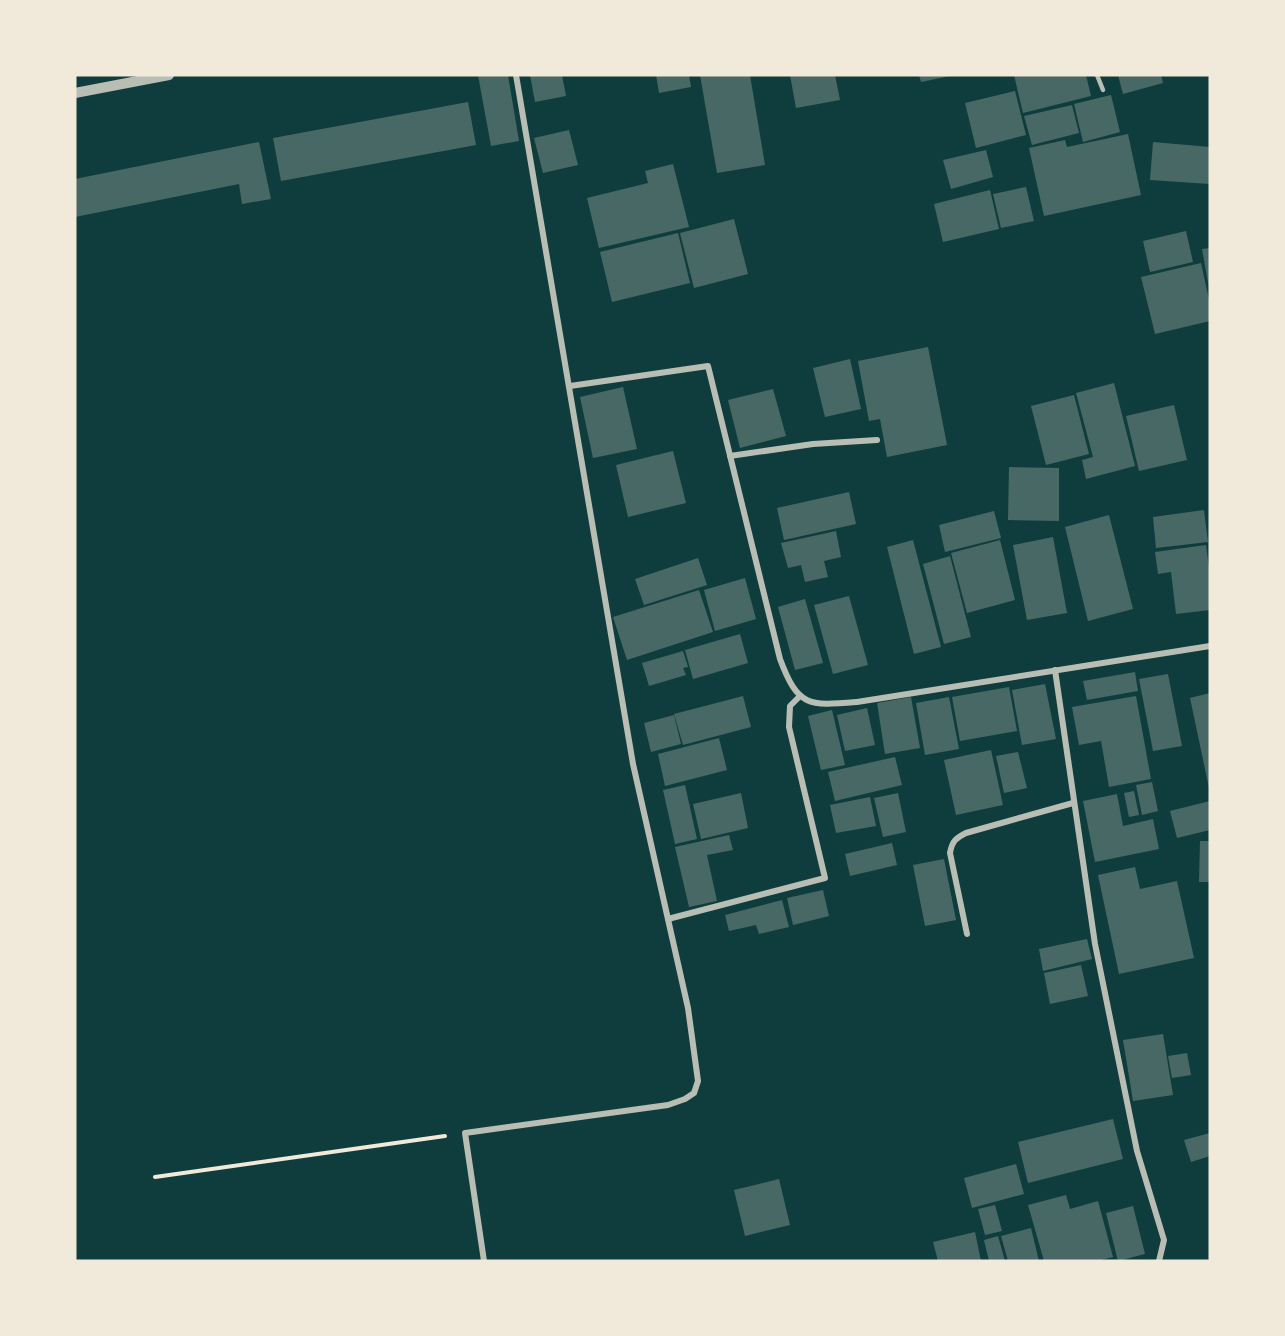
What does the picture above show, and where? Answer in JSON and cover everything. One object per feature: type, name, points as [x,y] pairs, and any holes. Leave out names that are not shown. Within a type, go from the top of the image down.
[{"type":"street","points":[[75,93],[169,75]]},
{"type":"street","points":[[484,1261],[465,1133],[668,1105],[685,1100],[694,1093],[698,1081],[688,1008],[633,764],[516,75]]},
{"type":"street","points":[[570,386],[708,366],[780,659],[789,684],[799,697],[812,703],[857,702],[1210,646]]},
{"type":"street","points":[[730,456],[813,444],[877,440]]},
{"type":"street","points":[[1055,670],[1095,944],[1137,1151],[1164,1240],[1159,1261]]},
{"type":"street","points":[[668,919],[825,878],[789,727],[790,706],[799,697]]},
{"type":"street","points":[[967,934],[950,853],[951,844],[966,832],[1073,803]]},
{"type":"lane","points":[[1097,75],[1103,90]]},
{"type":"path","points":[[155,1177],[465,1133]]},
{"type":"building","points":[[478,75],[508,75],[519,141],[491,146]]},
{"type":"building","points":[[530,75],[562,75],[566,96],[535,102]]},
{"type":"building","points":[[656,75],[689,75],[691,87],[659,93]]},
{"type":"building","points":[[700,75],[750,75],[765,165],[717,173]]},
{"type":"building","points":[[790,75],[835,75],[840,100],[796,108]]},
{"type":"building","points":[[919,75],[949,75],[950,76],[921,82]]},
{"type":"building","points":[[1014,75],[1086,75],[1091,96],[1023,113]]},
{"type":"building","points":[[1118,75],[1161,75],[1163,83],[1123,94]]},
{"type":"building","points":[[1015,91],[1026,135],[976,148],[965,103]]},
{"type":"building","points":[[1111,95],[1120,132],[1083,142],[1074,104]]},
{"type":"building","points":[[468,102],[476,145],[281,181],[273,138]]},
{"type":"building","points":[[1072,105],[1079,133],[1032,145],[1024,116]]},
{"type":"building","points":[[569,130],[578,165],[543,173],[534,138]]},
{"type":"building","points":[[1128,134],[1141,195],[1044,216],[1029,148],[1065,140],[1067,147]]},
{"type":"building","points":[[259,142],[271,199],[242,204],[239,184],[75,217],[75,179]]},
{"type":"building","points":[[1153,142],[1210,147],[1210,184],[1150,180]]},
{"type":"building","points":[[986,150],[993,177],[951,189],[943,160]]},
{"type":"building","points":[[673,164],[689,227],[599,248],[587,198],[648,183],[645,171]]},
{"type":"building","points":[[1026,187],[1034,221],[1001,228],[993,194]]},
{"type":"building","points":[[990,190],[999,229],[943,242],[934,204]]},
{"type":"building","points":[[734,219],[748,274],[694,288],[680,233]]},
{"type":"building","points":[[1186,231],[1193,262],[1150,272],[1143,241]]},
{"type":"building","points":[[678,233],[690,283],[612,302],[600,252]]},
{"type":"building","points":[[1210,248],[1210,288],[1209,288],[1202,249]]},
{"type":"building","points":[[1201,263],[1210,304],[1210,321],[1155,334],[1141,277]]},
{"type":"building","points":[[928,347],[947,445],[887,457],[880,419],[869,421],[858,361]]},
{"type":"building","points":[[850,359],[861,409],[825,417],[813,368]]},
{"type":"building","points":[[1114,383],[1135,466],[1086,479],[1082,460],[1093,457],[1076,393]]},
{"type":"building","points":[[623,387],[637,449],[593,458],[580,397]]},
{"type":"building","points":[[773,389],[786,436],[740,448],[728,400]]},
{"type":"building","points":[[1074,395],[1089,454],[1046,465],[1031,406]]},
{"type":"building","points":[[1174,405],[1187,460],[1139,471],[1126,416]]},
{"type":"building","points":[[673,451],[686,503],[628,517],[616,465]]},
{"type":"building","points":[[1009,467],[1059,468],[1059,521],[1008,520]]},
{"type":"building","points":[[849,492],[856,524],[784,540],[777,508]]},
{"type":"building","points":[[1204,510],[1208,542],[1156,548],[1153,517]]},
{"type":"building","points":[[994,511],[1001,538],[945,552],[939,525]]},
{"type":"building","points":[[1109,515],[1133,609],[1088,621],[1065,527]]},
{"type":"building","points":[[836,531],[841,557],[824,561],[828,577],[805,582],[801,565],[788,568],[781,543]]},
{"type":"building","points":[[1053,537],[1067,613],[1027,620],[1013,545]]},
{"type":"building","points":[[913,540],[941,647],[914,654],[887,547]]},
{"type":"building","points":[[1000,540],[1015,600],[967,613],[951,553]]},
{"type":"building","points":[[1206,545],[1210,575],[1210,610],[1176,614],[1171,572],[1158,574],[1155,552]]},
{"type":"building","points":[[950,556],[971,637],[944,644],[923,564]]},
{"type":"building","points":[[698,558],[707,585],[644,605],[635,579]]},
{"type":"building","points":[[745,578],[756,619],[715,631],[704,590]]},
{"type":"building","points":[[699,590],[713,632],[627,660],[613,617]]},
{"type":"building","points":[[849,596],[868,665],[833,674],[814,605]]},
{"type":"building","points":[[805,599],[823,663],[795,670],[778,607]]},
{"type":"building","points":[[740,634],[748,663],[693,679],[685,650]]},
{"type":"building","points":[[683,651],[688,667],[683,668],[686,675],[649,686],[642,663]]},
{"type":"building","points":[[1135,672],[1138,691],[1087,700],[1083,681]]},
{"type":"building","points":[[1168,674],[1182,746],[1153,751],[1139,679]]},
{"type":"building","points":[[1045,684],[1056,739],[1022,745],[1012,690]]},
{"type":"building","points":[[1009,687],[1017,731],[960,741],[952,697]]},
{"type":"building","points":[[1210,693],[1210,788],[1209,788],[1190,698]]},
{"type":"building","points":[[743,696],[751,727],[683,745],[674,714]]},
{"type":"building","points":[[1136,696],[1151,779],[1109,787],[1101,741],[1079,745],[1072,707]]},
{"type":"building","points":[[911,697],[920,748],[885,754],[877,703]]},
{"type":"building","points":[[949,697],[959,749],[925,755],[916,703]]},
{"type":"building","points":[[867,708],[875,745],[845,751],[837,715]]},
{"type":"building","points":[[832,710],[845,765],[821,770],[808,716]]},
{"type":"building","points":[[674,715],[681,744],[651,752],[644,723]]},
{"type":"building","points":[[719,738],[727,770],[665,786],[658,754]]},
{"type":"building","points":[[991,750],[1003,805],[956,815],[944,760]]},
{"type":"building","points":[[1018,752],[1027,788],[1004,793],[996,756]]},
{"type":"building","points":[[895,757],[902,785],[835,801],[828,772]]},
{"type":"building","points":[[1152,782],[1158,811],[1142,815],[1136,785]]},
{"type":"building","points":[[685,785],[697,839],[675,844],[663,790]]},
{"type":"building","points":[[1134,791],[1139,815],[1129,817],[1124,793]]},
{"type":"building","points":[[741,793],[748,828],[701,839],[693,804]]},
{"type":"building","points":[[898,793],[906,832],[883,837],[874,798]]},
{"type":"building","points":[[1117,794],[1123,826],[1153,819],[1159,849],[1095,862],[1083,801]]},
{"type":"building","points":[[870,797],[876,826],[836,833],[830,805]]},
{"type":"building","points":[[1210,801],[1210,830],[1177,838],[1170,811]]},
{"type":"building","points":[[729,835],[733,850],[707,855],[717,901],[689,907],[675,847]]},
{"type":"building","points":[[1200,841],[1210,841],[1210,882],[1199,882]]},
{"type":"building","points":[[892,843],[897,865],[850,876],[845,854]]},
{"type":"building","points":[[944,859],[956,920],[925,926],[913,865]]},
{"type":"building","points":[[1135,867],[1140,889],[1177,881],[1194,958],[1119,974],[1098,875]]},
{"type":"building","points":[[823,890],[829,916],[793,925],[787,898]]},
{"type":"building","points":[[782,900],[789,927],[759,934],[756,925],[729,931],[725,915]]},
{"type":"building","points":[[1087,939],[1092,959],[1043,971],[1039,949]]},
{"type":"building","points":[[1081,965],[1088,996],[1050,1004],[1044,973]]},
{"type":"building","points":[[1163,1034],[1173,1095],[1133,1101],[1123,1040]]},
{"type":"building","points":[[1187,1053],[1191,1075],[1172,1078],[1168,1056]]},
{"type":"building","points":[[1113,1119],[1123,1159],[1028,1183],[1018,1142]]},
{"type":"building","points":[[1210,1133],[1210,1156],[1191,1162],[1184,1140]]},
{"type":"building","points":[[1016,1164],[1024,1194],[972,1208],[964,1178]]},
{"type":"building","points":[[779,1179],[790,1225],[745,1236],[734,1190]]},
{"type":"building","points":[[1066,1195],[1070,1209],[1098,1201],[1113,1257],[1097,1261],[1044,1261],[1028,1205]]},
{"type":"building","points":[[995,1205],[1002,1231],[985,1235],[978,1209]]},
{"type":"building","points":[[1133,1206],[1145,1254],[1118,1261],[1106,1213]]},
{"type":"building","points":[[1031,1228],[1039,1261],[1008,1261],[1001,1236]]},
{"type":"building","points":[[975,1232],[981,1261],[938,1261],[933,1242]]},
{"type":"building","points":[[998,1236],[1005,1261],[989,1261],[984,1240]]}]
